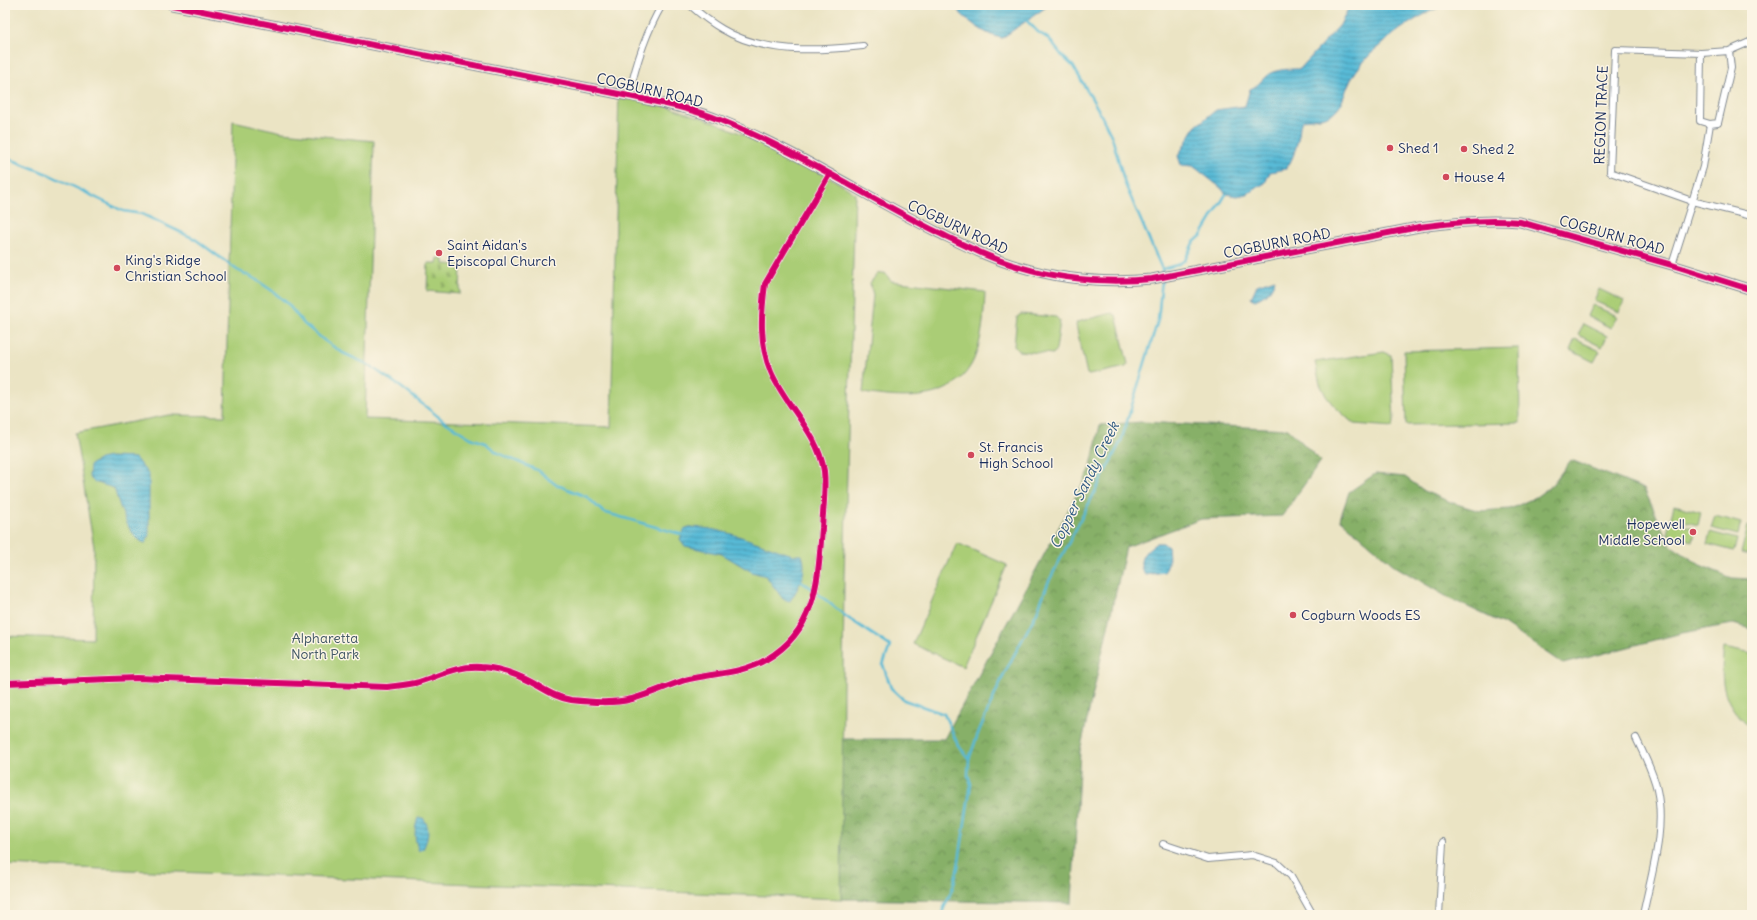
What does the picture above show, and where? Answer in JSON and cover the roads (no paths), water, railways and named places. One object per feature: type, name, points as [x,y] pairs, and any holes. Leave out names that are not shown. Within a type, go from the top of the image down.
[{"type":"street","name":"COGBURN ROAD","points":[[172,5],[629,96],[694,111],[720,120],[757,136],[829,175],[977,251],[1020,267],[1072,278],[1117,281],[1152,279],[1419,227],[1478,220],[1520,222],[1672,265],[1752,290]]},
{"type":"street","points":[[629,96],[638,56],[649,26],[662,5]]},
{"type":"street","points":[[690,5],[722,30],[760,43],[794,49],[817,50],[863,46]]},
{"type":"street","name":"REGION TRACE","points":[[1752,41],[1730,51],[1701,53],[1615,50],[1610,172],[1692,201],[1752,216]]},
{"type":"street","points":[[1701,53],[1700,121],[1710,124],[1718,123],[1731,68],[1730,51]]},
{"type":"street","points":[[1672,265],[1703,168],[1710,124]]},
{"type":"street","points":[[5,683],[138,678],[387,687],[415,683],[452,670],[481,667],[509,673],[529,681],[557,696],[569,699],[609,702],[631,699],[690,679],[735,672],[767,659],[794,638],[814,601],[817,589],[820,557],[825,481],[822,461],[814,441],[778,384],[768,363],[763,339],[762,323],[765,284],[829,175]]},
{"type":"street","points":[[1636,738],[1650,768],[1657,789],[1659,812],[1658,840],[1643,915]]},
{"type":"street","points":[[1439,915],[1442,842]]},
{"type":"street","points":[[1163,844],[1208,859],[1252,855],[1277,863],[1291,876],[1313,915]]},
{"type":"water","points":[[952,5],[1049,5],[1002,38],[981,30]]},
{"type":"water","points":[[1350,5],[1446,5],[1407,24],[1370,54],[1353,76],[1341,103],[1332,114],[1325,117],[1303,120],[1300,125],[1299,135],[1291,161],[1286,169],[1270,172],[1265,183],[1247,194],[1237,196],[1226,194],[1221,188],[1193,166],[1181,165],[1178,156],[1195,127],[1216,110],[1245,106],[1250,89],[1257,85],[1268,74],[1281,70],[1300,69],[1340,25]]},
{"type":"water","points":[[1275,279],[1270,289],[1262,297],[1255,300],[1251,298],[1257,285]]},
{"type":"water","points":[[110,457],[135,458],[149,475],[149,535],[146,543],[140,541],[130,529],[114,488],[94,482],[89,477],[90,465],[100,459]]},
{"type":"water","points":[[689,527],[729,533],[793,555],[802,555],[804,567],[802,579],[790,601],[783,599],[766,576],[752,572],[722,554],[685,546],[680,539],[684,530]]},
{"type":"water","points":[[1157,543],[1163,543],[1168,547],[1169,557],[1167,566],[1164,572],[1145,575],[1142,570],[1141,561],[1145,553]]},
{"type":"water","points":[[418,818],[423,818],[426,822],[428,830],[425,845],[423,849],[419,851],[415,834]]},
{"type":"waterway","name":"Copper Sandy Creek","points":[[1026,20],[1038,32],[1049,39],[1063,57],[1073,66],[1099,111],[1112,137],[1125,184],[1162,269],[1162,274]]},
{"type":"waterway","points":[[5,157],[50,175],[123,211],[142,214],[195,239],[237,270],[255,279],[271,290],[287,303],[304,324],[325,341],[343,353],[367,364],[401,387],[445,422],[471,438],[485,443],[498,453],[539,471],[555,484],[587,497],[603,512],[684,535]]},
{"type":"waterway","points":[[1162,269],[1177,265],[1185,260],[1193,243],[1201,236],[1226,194]]},
{"type":"waterway","name":"Copper Sandy Creek","points":[[941,915],[953,887],[958,867],[971,784],[968,775],[969,759],[979,731],[1004,674],[1037,612],[1048,583],[1121,441],[1158,320],[1162,279]]},
{"type":"waterway","points":[[798,580],[811,588],[848,618],[890,646],[883,665],[891,688],[904,700],[944,714],[958,745],[969,759]]},
{"type":"place","name":"Shed 1","points":[[1390,148]]},
{"type":"place","name":"Shed 2","points":[[1464,149]]},
{"type":"place","name":"House 4","points":[[1446,177]]},
{"type":"place","name":"Saint Aidan's Episcopal Church","points":[[439,253]]},
{"type":"place","name":"King's Ridge Christian School","points":[[117,268]]},
{"type":"place","name":"St. Francis High School","points":[[971,455]]},
{"type":"place","name":"Hopewell Middle School","points":[[1693,532]]},
{"type":"place","name":"Cogburn Woods ES","points":[[1293,615]]},
{"type":"park label","name":"Alpharetta North Park","points":[[325,646]]}]
